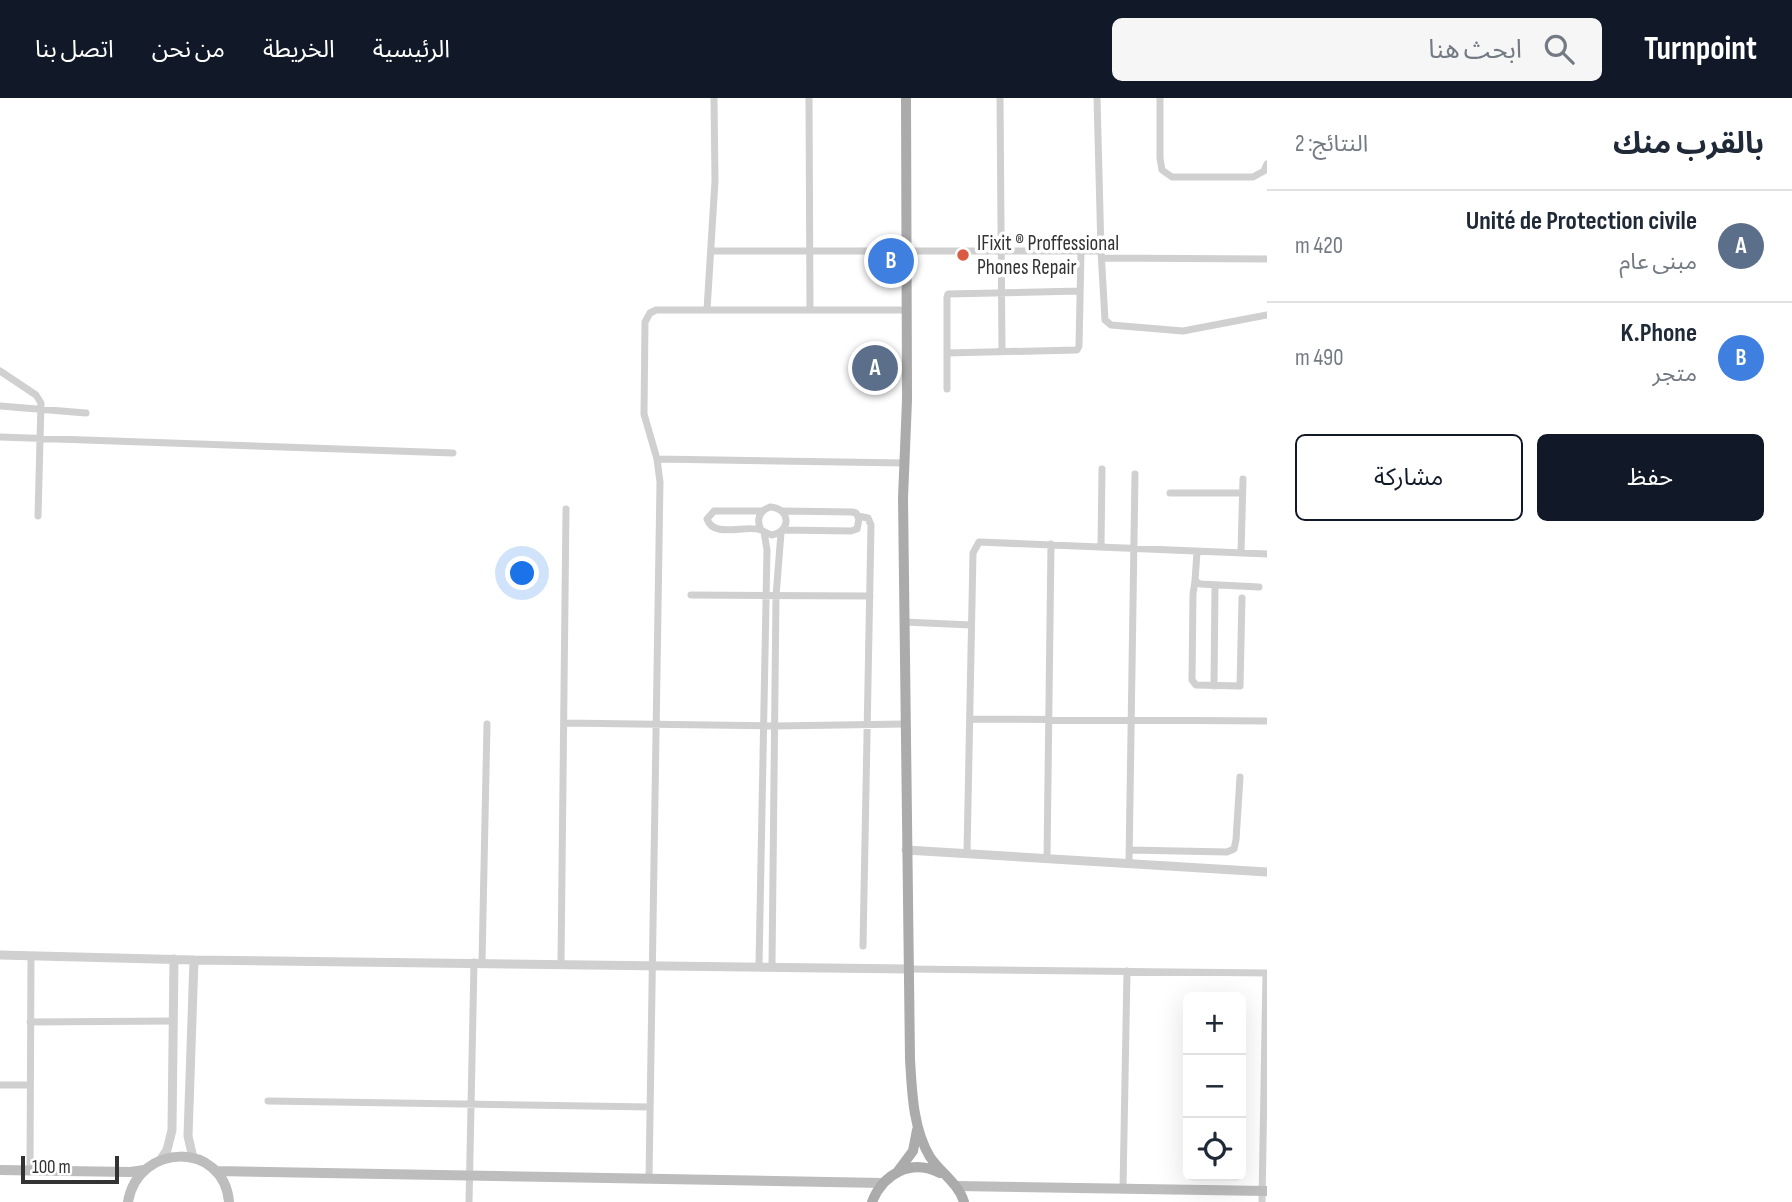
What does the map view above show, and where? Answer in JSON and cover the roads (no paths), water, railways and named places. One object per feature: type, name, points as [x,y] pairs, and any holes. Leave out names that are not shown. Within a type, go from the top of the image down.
[{"type":"main road","points":[[906,98],[907,400],[904,463],[904,622],[910,1059],[917,1123],[927,1152],[956,1186],[964,1202]]},
{"type":"main road","points":[[872,1202],[882,1183],[902,1167],[912,1151],[917,1123]]},
{"type":"main road","points":[[128,1202],[135,1180],[144,1170],[161,1159],[182,1156],[193,1158],[216,1171],[882,1183]]},
{"type":"main road","points":[[895,1173],[907,1168],[921,1167],[946,1176]]},
{"type":"main road","points":[[0,1170],[144,1170]]},
{"type":"main road","points":[[216,1171],[224,1184],[229,1202]]},
{"type":"main road","points":[[956,1186],[1264,1191]]},
{"type":"street","points":[[707,310],[715,181],[714,98]]},
{"type":"street","points":[[809,98],[810,310]]},
{"type":"street","points":[[1000,98],[1002,351]]},
{"type":"street","points":[[1097,98],[1105,320],[1111,325],[1183,331],[1267,315]]},
{"type":"street","points":[[1160,98],[1160,158],[1163,170],[1172,177],[1253,177],[1264,171],[1267,164]]},
{"type":"street","points":[[711,251],[1081,251],[1267,259]]},
{"type":"street","points":[[947,353],[1077,350],[1081,251]]},
{"type":"street","points":[[947,388],[948,294],[1080,291]]},
{"type":"street","points":[[649,1178],[660,494],[657,459],[644,414],[646,319],[656,310],[906,310]]},
{"type":"street","points":[[0,370],[36,394],[42,410],[38,516]]},
{"type":"street","points":[[0,406],[86,413]]},
{"type":"street","points":[[0,438],[453,453]]},
{"type":"street","points":[[657,459],[904,463]]},
{"type":"street","points":[[1101,547],[1102,469]]},
{"type":"street","points":[[1129,863],[1135,474]]},
{"type":"street","points":[[1241,553],[1243,479]]},
{"type":"street","points":[[1170,493],[1242,493]]},
{"type":"street","points":[[858,516],[859,525],[851,531],[782,531],[772,535],[762,531],[715,529],[707,519],[714,511],[761,511],[770,507],[783,511],[852,512],[868,518],[871,526],[863,946]]},
{"type":"street","points":[[561,963],[566,509]]},
{"type":"street","points":[[759,965],[767,550],[758,521],[761,511]]},
{"type":"street","points":[[772,965],[776,596],[782,531],[787,520],[783,511]]},
{"type":"street","points":[[967,852],[973,553],[976,545],[986,541],[1267,554]]},
{"type":"street","points":[[1047,858],[1051,544]]},
{"type":"street","points":[[1197,552],[1193,594],[1192,680],[1196,685],[1237,687],[1241,683],[1242,598]]},
{"type":"street","points":[[1195,580],[1200,584],[1215,586],[1259,587]]},
{"type":"street","points":[[1214,686],[1215,586]]},
{"type":"street","points":[[691,595],[870,596]]},
{"type":"street","points":[[904,622],[971,625]]},
{"type":"street","points":[[970,719],[1267,721]]},
{"type":"street","points":[[564,723],[764,726],[905,724]]},
{"type":"street","points":[[469,1202],[487,724]]},
{"type":"street","points":[[1129,850],[1227,852],[1234,849],[1240,778]]},
{"type":"street","points":[[906,850],[1267,872]]},
{"type":"street","points":[[762,867],[774,868]]},
{"type":"street","points":[[0,955],[194,960],[1266,973],[1262,1202]]},
{"type":"street","points":[[30,1170],[31,956]]},
{"type":"street","points":[[161,1159],[167,1150],[172,1129],[174,959]]},
{"type":"street","points":[[193,1158],[188,1136],[194,960]]},
{"type":"street","points":[[1123,1189],[1127,971]]},
{"type":"street","points":[[30,1021],[173,1021]]},
{"type":"street","points":[[0,1085],[30,1085]]},
{"type":"street","points":[[268,1101],[650,1107]]},
{"type":"place","name":"IFixit ® Proffessional Phones Repair","points":[[963,255]]},
{"type":"place","name":"K.Phone","points":[[891,261]]},
{"type":"place","name":"Unité de Protection civile","points":[[875,368]]}]
